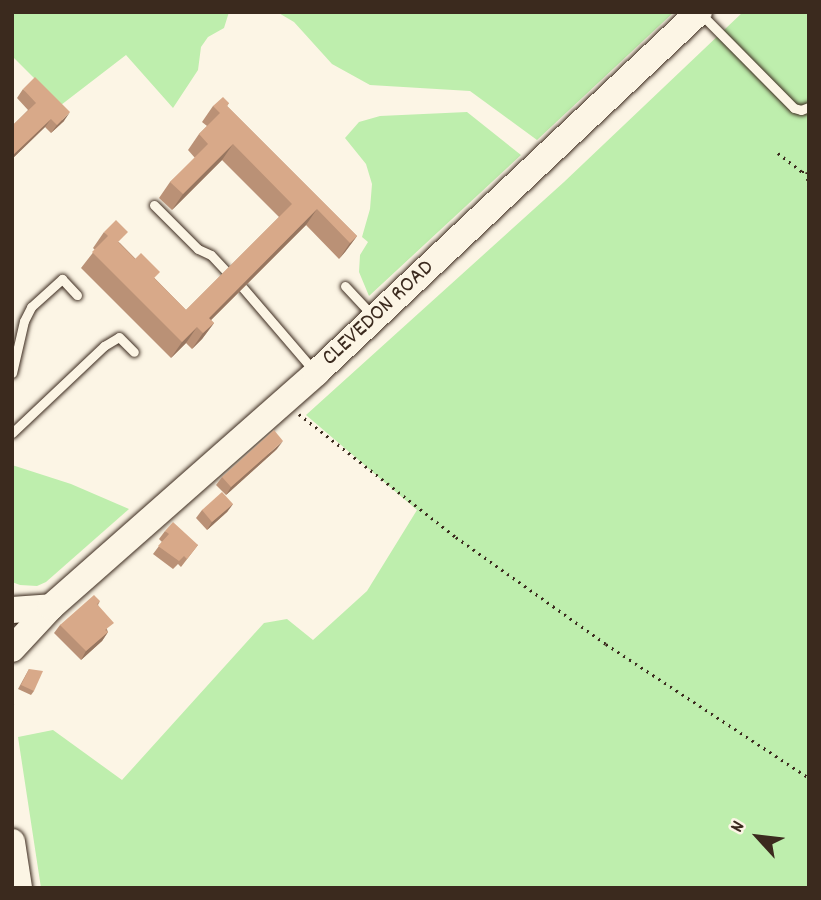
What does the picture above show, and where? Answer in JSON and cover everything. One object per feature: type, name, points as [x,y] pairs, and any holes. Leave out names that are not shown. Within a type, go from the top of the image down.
[{"type":"main road","name":"CLEVEDON ROAD","points":[[12,649],[51,607],[316,373],[699,12]]},
{"type":"main road","name":"CLEVEDON ROAD","points":[[12,631],[51,607]]},
{"type":"main road","points":[[12,610],[51,607]]},
{"type":"main road","points":[[12,842],[19,888]]},
{"type":"lane","points":[[699,12],[793,108],[801,110],[809,107]]},
{"type":"lane","points":[[154,205],[198,249],[211,255],[228,273]]},
{"type":"lane","points":[[12,373],[24,321],[31,307],[62,279],[77,295]]},
{"type":"lane","points":[[345,286],[375,318]]},
{"type":"lane","points":[[243,288],[316,373]]},
{"type":"lane","points":[[12,433],[104,346],[119,337],[134,352]]},
{"type":"path","points":[[778,153],[808,172],[809,190]]},
{"type":"path","points":[[303,418],[456,537],[606,645],[809,778]]},
{"type":"green space","points":[[12,12],[229,12],[224,28],[208,37],[201,47],[198,70],[173,108],[126,55],[61,105],[12,56]]},
{"type":"green space","points":[[277,12],[674,12],[537,140],[470,91],[370,85],[332,64],[294,22]]},
{"type":"green space","points":[[743,12],[809,12],[809,888],[41,888],[18,737],[53,730],[122,780],[264,623],[287,619],[313,640],[367,591],[417,510],[306,415],[564,182]]},
{"type":"green space","points":[[467,112],[521,155],[369,296],[359,272],[360,255],[368,242],[362,237],[370,209],[372,184],[366,164],[345,138],[359,122],[380,116]]},
{"type":"green space","points":[[12,465],[71,484],[129,509],[46,582],[37,586],[12,582]]},
{"type":"building","points":[[35,77],[70,112],[57,125],[51,119],[14,154],[12,122],[14,124],[36,103],[23,89]]},
{"type":"building","points":[[223,97],[229,103],[227,106],[357,236],[350,243],[317,209],[209,318],[214,323],[203,333],[197,327],[182,342],[92,252],[108,236],[104,232],[116,220],[128,232],[118,242],[135,259],[141,253],[160,272],[154,278],[186,310],[292,204],[233,144],[183,194],[170,182],[208,144],[199,134],[220,113],[213,106]]},
{"type":"building","points":[[274,430],[283,441],[231,487],[222,477]]},
{"type":"building","points":[[222,492],[233,504],[212,522],[202,510]]},
{"type":"building","points":[[173,522],[198,545],[187,559],[184,556],[179,561],[158,546],[169,534],[165,531]]},
{"type":"building","points":[[94,595],[100,601],[97,604],[114,623],[105,630],[108,632],[86,651],[60,625]]},
{"type":"building","points":[[29,669],[43,671],[34,691],[21,685]]}]
